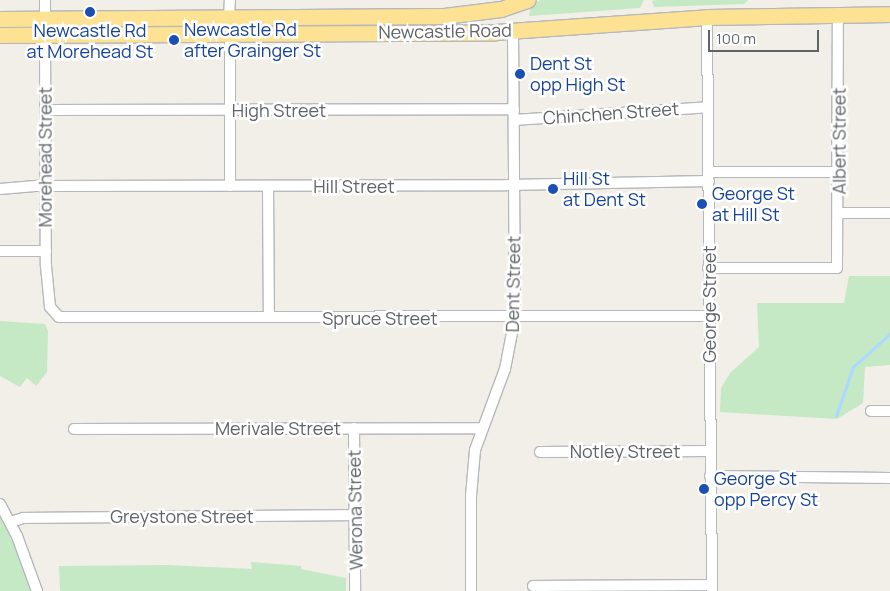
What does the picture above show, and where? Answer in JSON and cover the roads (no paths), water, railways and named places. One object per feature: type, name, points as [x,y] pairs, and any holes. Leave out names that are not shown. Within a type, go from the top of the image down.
[{"type":"highway","points":[[454,15],[480,0]]},
{"type":"highway","name":"Newcastle Road","points":[[0,19],[454,15],[526,0]]},
{"type":"highway","points":[[505,4],[513,31]]},
{"type":"highway","name":"Newcastle Road","points":[[0,35],[513,31],[707,17],[838,13],[890,14]]},
{"type":"highway","name":"Morehead Street","points":[[45,19],[45,35]]},
{"type":"street","name":"Morehead Street","points":[[45,0],[45,19]]},
{"type":"street","points":[[230,0],[230,17]]},
{"type":"street","name":"Albert Street","points":[[708,268],[837,268],[840,213],[838,13]]},
{"type":"street","name":"George Street","points":[[707,17],[711,588]]},
{"type":"street","name":"Dent Street","points":[[471,591],[472,472],[481,428],[505,369],[515,317],[513,31]]},
{"type":"street","points":[[230,34],[230,186]]},
{"type":"street","name":"Morehead Street","points":[[45,35],[46,251],[52,313]]},
{"type":"street","name":"Chinchen Street","points":[[514,120],[708,107]]},
{"type":"street","name":"High Street","points":[[45,110],[514,109]]},
{"type":"street","name":"Hill Street","points":[[0,189],[514,183],[840,172]]},
{"type":"street","points":[[268,187],[269,316]]},
{"type":"street","points":[[840,213],[890,213]]},
{"type":"street","points":[[0,251],[46,251]]},
{"type":"street","name":"Spruce Street","points":[[52,313],[59,317],[708,316]]},
{"type":"street","points":[[871,411],[890,411]]},
{"type":"street","name":"Werona Street","points":[[354,428],[355,591]]},
{"type":"street","name":"Merivale Street","points":[[74,429],[481,428]]},
{"type":"street","name":"Notley Street","points":[[540,452],[710,451]]},
{"type":"street","points":[[710,476],[890,478]]},
{"type":"street","points":[[0,504],[10,522],[37,591]]},
{"type":"street","name":"Greystone Street","points":[[10,522],[23,518],[355,515]]},
{"type":"street","points":[[533,586],[589,589],[711,588]]},
{"type":"waterway","points":[[836,416],[853,367],[890,334]]},
{"type":"place","name":"Newcastle Rd at Morehead St","points":[[90,12]]},
{"type":"place","name":"Newcastle Rd after Grainger St","points":[[174,40]]},
{"type":"place","name":"Dent St opp High St","points":[[520,74]]},
{"type":"place","name":"Hill St at Dent St","points":[[553,189]]},
{"type":"place","name":"George St at Hill St","points":[[702,204]]},
{"type":"place","name":"George St opp Percy St","points":[[704,489]]}]
